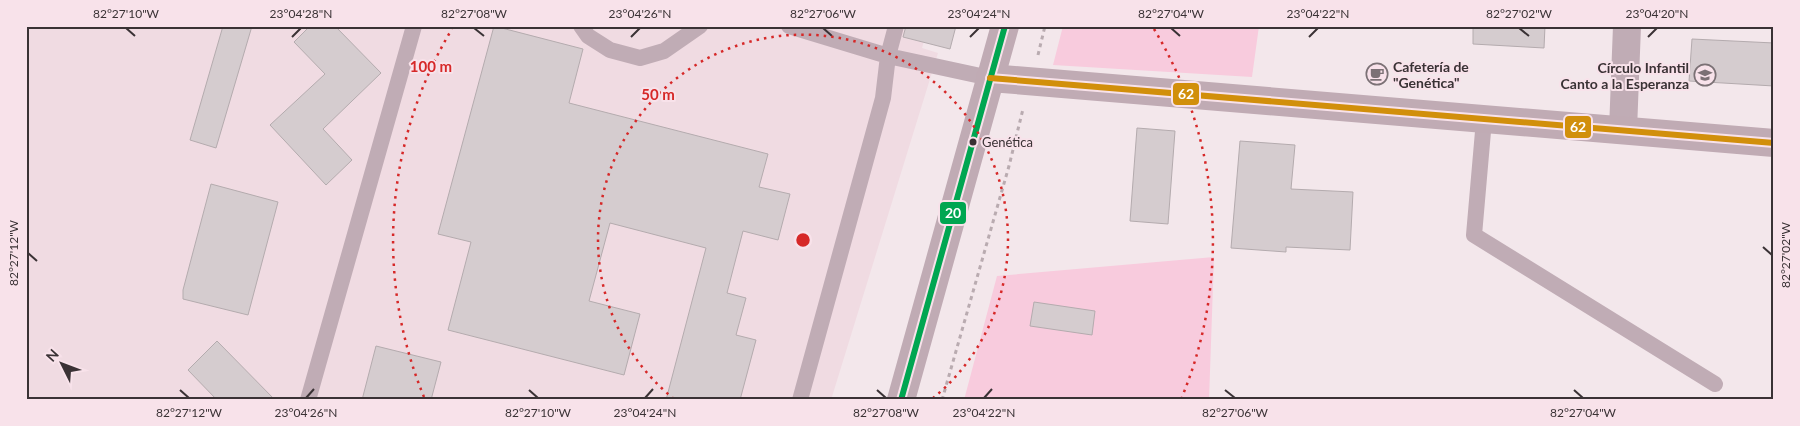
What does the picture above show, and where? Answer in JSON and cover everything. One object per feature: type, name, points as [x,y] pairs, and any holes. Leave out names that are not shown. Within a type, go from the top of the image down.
[{"type":"street","points":[[901,400],[1005,26]]},
{"type":"street","points":[[1623,130],[1627,26]]},
{"type":"street","points":[[990,78],[1030,83],[1774,143]]},
{"type":"lane","points":[[308,400],[414,26]]},
{"type":"lane","points":[[581,26],[588,36],[610,50],[640,58],[664,51],[700,26]]},
{"type":"lane","points":[[789,26],[888,56],[990,78]]},
{"type":"lane","points":[[800,400],[883,98],[888,56],[896,26]]},
{"type":"lane","points":[[1484,120],[1474,235],[1715,384]]},
{"type":"path","points":[[942,400],[1009,166],[1045,26]]},
{"type":"shaded area","points":[[26,26],[928,26],[922,48],[938,53],[831,400],[26,400]]},
{"type":"shaded area","points":[[1063,26],[1259,26],[1252,77],[1053,65]]},
{"type":"shaded area","points":[[1214,257],[1209,400],[964,400],[997,276]]},
{"type":"building","points":[[223,26],[252,26],[216,148],[190,140]]},
{"type":"building","points":[[310,26],[335,26],[381,73],[323,129],[352,160],[326,185],[270,125],[325,74],[294,42]]},
{"type":"building","points":[[494,26],[583,49],[569,103],[768,154],[759,187],[790,194],[778,240],[743,231],[727,293],[746,298],[736,335],[756,340],[740,400],[666,400],[706,248],[610,223],[589,301],[640,314],[624,375],[448,330],[471,242],[438,234]]},
{"type":"building","points":[[906,26],[956,26],[950,49],[903,37]]},
{"type":"building","points":[[1473,26],[1545,26],[1544,48],[1473,44]]},
{"type":"building","points":[[1692,39],[1774,43],[1774,86],[1689,81]]},
{"type":"building","points":[[1137,128],[1175,131],[1168,224],[1130,221]]},
{"type":"building","points":[[1240,141],[1295,145],[1291,189],[1353,192],[1350,250],[1286,247],[1286,252],[1231,248]]},
{"type":"building","points":[[211,184],[278,202],[248,315],[183,299],[183,290]]},
{"type":"building","points":[[1034,302],[1095,311],[1092,335],[1030,326]]},
{"type":"building","points":[[217,341],[275,400],[217,400],[188,370]]},
{"type":"building","points":[[376,346],[441,362],[431,400],[362,400]]},
{"type":"transit line","name":"20","points":[[901,400],[1005,26]]},
{"type":"transit line","name":"62","points":[[990,78],[1774,143]]},
{"type":"place","name":"Cafetería de \"Genética\"","points":[[1377,74]]},
{"type":"place","name":"Círculo Infantil Canto a la Esperanza","points":[[1705,75]]},
{"type":"place","name":"Genética","points":[[973,142]]}]
